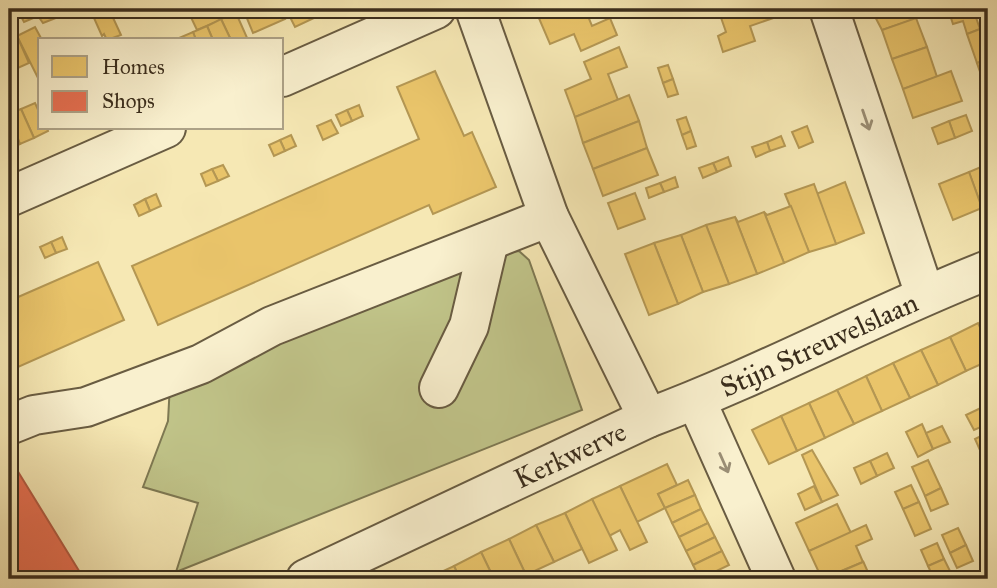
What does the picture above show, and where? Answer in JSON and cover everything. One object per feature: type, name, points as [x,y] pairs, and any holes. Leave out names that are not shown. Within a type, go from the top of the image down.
[{"type":"street","points":[[284,76],[436,9]]},
{"type":"street","name":"Kerkwerve","points":[[306,579],[648,418],[549,217],[475,9]]},
{"type":"street","points":[[828,9],[831,69],[925,295]]},
{"type":"street","points":[[9,197],[161,130]]},
{"type":"street","points":[[9,425],[34,415],[86,407],[201,364],[272,326],[549,217]]},
{"type":"street","points":[[439,388],[469,326],[489,241]]},
{"type":"street","name":"Stijn Streuvelslaan","points":[[648,418],[696,400],[925,295],[988,270]]},
{"type":"street","points":[[696,400],[775,579]]},
{"type":"green space","points":[[519,251],[529,260],[582,410],[176,572],[198,503],[143,487],[168,421],[170,384],[463,268],[454,314],[422,383],[454,400],[487,330],[496,293],[499,253]]},
{"type":"building: Homes","points":[[17,9],[57,9],[61,16],[43,23],[38,16],[24,22]]},
{"type":"building: Homes","points":[[90,9],[109,9],[121,35],[113,38],[106,38],[104,34],[102,36]]},
{"type":"building: Homes","points":[[187,9],[216,9],[221,20],[197,30]]},
{"type":"building: Homes","points":[[261,9],[280,9],[285,19],[253,33],[246,16]]},
{"type":"building: Homes","points":[[286,9],[333,9],[295,27]]},
{"type":"building: Homes","points":[[535,9],[585,9],[592,26],[610,18],[617,35],[581,51],[574,34],[550,44]]},
{"type":"building: Homes","points":[[718,9],[784,9],[785,14],[750,26],[755,41],[723,52],[718,36],[726,32]]},
{"type":"building: Homes","points":[[871,9],[928,9],[930,14],[882,30]]},
{"type":"building: Homes","points":[[948,9],[973,9],[980,29],[967,34],[963,21],[953,24]]},
{"type":"building: Homes","points":[[981,9],[988,9],[987,27]]},
{"type":"building: Homes","points":[[236,13],[247,38],[230,38],[221,19]]},
{"type":"building: Homes","points":[[916,18],[927,47],[892,59],[882,30]]},
{"type":"building: Homes","points":[[221,19],[230,38],[212,38],[207,26]]},
{"type":"building: Homes","points":[[207,26],[212,38],[195,38],[193,32]]},
{"type":"building: Homes","points":[[35,27],[41,38],[38,38],[38,78],[17,36]]},
{"type":"building: Homes","points":[[980,29],[988,59],[977,63],[967,34]]},
{"type":"building: Homes","points":[[193,32],[195,38],[179,38]]},
{"type":"building: Homes","points":[[17,36],[29,63],[11,71],[9,40]]},
{"type":"building: Homes","points":[[619,47],[627,67],[608,74],[618,100],[575,117],[565,90],[591,79],[584,62]]},
{"type":"building: Homes","points":[[927,47],[937,77],[903,89],[892,59]]},
{"type":"building: Homes","points":[[988,59],[988,92],[987,92],[977,63]]},
{"type":"building: Homes","points":[[668,65],[673,79],[663,83],[658,68]]},
{"type":"building: Homes","points":[[435,71],[464,136],[472,132],[496,187],[433,214],[429,205],[158,325],[132,266],[419,139],[397,87]]},
{"type":"building: Homes","points":[[951,71],[962,101],[913,118],[903,89]]},
{"type":"building: Homes","points":[[673,79],[678,94],[668,97],[663,83]]},
{"type":"building: Homes","points":[[629,95],[639,121],[583,143],[575,117]]},
{"type":"building: Homes","points":[[35,103],[38,110],[38,130],[48,131],[34,138],[21,109]]},
{"type":"building: Homes","points":[[359,105],[363,116],[352,121],[347,110]]},
{"type":"building: Homes","points":[[21,109],[34,138],[20,144],[9,114]]},
{"type":"building: Homes","points":[[347,110],[352,121],[341,126],[336,115]]},
{"type":"building: Homes","points":[[966,115],[972,131],[955,138],[949,121]]},
{"type":"building: Homes","points":[[686,117],[691,131],[682,135],[677,120]]},
{"type":"building: Homes","points":[[331,120],[338,133],[323,140],[317,126]]},
{"type":"building: Homes","points":[[9,121],[20,144],[9,149]]},
{"type":"building: Homes","points":[[639,121],[647,148],[593,169],[583,143]]},
{"type":"building: Homes","points":[[949,121],[955,138],[938,144],[932,128]]},
{"type":"building: Homes","points":[[807,126],[813,142],[799,148],[792,132]]},
{"type":"building: Homes","points":[[691,131],[696,146],[687,149],[682,135]]},
{"type":"building: Homes","points":[[291,135],[296,146],[285,151],[280,140]]},
{"type":"building: Homes","points":[[781,136],[785,146],[770,151],[767,142]]},
{"type":"building: Homes","points":[[280,140],[285,151],[274,156],[269,145]]},
{"type":"building: Homes","points":[[767,142],[770,151],[756,157],[752,147]]},
{"type":"building: Homes","points":[[647,148],[658,175],[603,196],[593,169]]},
{"type":"building: Homes","points":[[728,157],[731,166],[717,172],[713,163]]},
{"type":"building: Homes","points":[[713,163],[717,172],[703,178],[699,168]]},
{"type":"building: Homes","points":[[988,164],[988,206],[982,208],[969,172]]},
{"type":"building: Homes","points":[[223,165],[229,176],[218,181],[212,169]]},
{"type":"building: Homes","points":[[212,169],[218,181],[206,186],[201,174]]},
{"type":"building: Homes","points":[[969,172],[982,208],[953,220],[939,184]]},
{"type":"building: Homes","points":[[675,177],[678,187],[664,192],[660,183]]},
{"type":"building: Homes","points":[[845,182],[864,233],[836,244],[816,194]]},
{"type":"building: Homes","points":[[660,183],[664,192],[649,198],[646,188]]},
{"type":"building: Homes","points":[[814,184],[836,244],[809,252],[785,194]]},
{"type":"building: Homes","points":[[635,193],[645,219],[618,229],[608,203]]},
{"type":"building: Homes","points":[[156,194],[161,206],[150,211],[145,199]]},
{"type":"building: Homes","points":[[145,199],[150,211],[139,216],[134,205]]},
{"type":"building: Homes","points":[[791,206],[809,252],[784,263],[764,212],[767,215]]},
{"type":"building: Homes","points":[[764,212],[784,263],[757,274],[735,217],[738,222]]},
{"type":"building: Homes","points":[[735,217],[757,274],[729,284],[706,225]]},
{"type":"building: Homes","points":[[706,225],[729,284],[703,292],[681,235]]},
{"type":"building: Homes","points":[[681,235],[703,292],[678,304],[654,243]]},
{"type":"building: Homes","points":[[62,237],[67,249],[56,253],[51,242]]},
{"type":"building: Homes","points":[[51,242],[56,253],[45,258],[40,247]]},
{"type":"building: Homes","points":[[654,243],[678,304],[649,315],[625,254]]},
{"type":"building: Homes","points":[[98,262],[124,320],[9,371],[9,301]]},
{"type":"building: Homes","points":[[978,323],[988,344],[988,361],[966,371],[950,337]]},
{"type":"building: Homes","points":[[950,337],[966,371],[938,385],[921,350]]},
{"type":"building: Homes","points":[[921,350],[938,385],[910,398],[893,363]]},
{"type":"building: Homes","points":[[893,363],[910,398],[882,411],[866,376]]},
{"type":"building: Homes","points":[[866,376],[882,411],[854,424],[837,390]]},
{"type":"building: Homes","points":[[837,390],[854,424],[825,438],[809,403]]},
{"type":"building: Homes","points":[[809,403],[825,438],[797,451],[781,416]]},
{"type":"building: Homes","points":[[983,407],[988,424],[974,430],[966,415]]},
{"type":"building: Homes","points":[[781,416],[797,451],[769,464],[752,430]]},
{"type":"building: Homes","points":[[922,424],[933,449],[918,457],[906,432]]},
{"type":"building: Homes","points":[[942,426],[950,442],[933,449],[926,433]]},
{"type":"building: Homes","points":[[988,433],[988,468],[975,439]]},
{"type":"building: Homes","points":[[812,450],[838,495],[822,502],[802,455]]},
{"type":"building: Homes","points":[[887,453],[894,468],[877,476],[870,461]]},
{"type":"building: Homes","points":[[928,460],[941,488],[925,496],[912,467]]},
{"type":"building: Homes","points":[[870,461],[877,476],[861,484],[854,468]]},
{"type":"building: Homes","points":[[667,464],[677,485],[658,494],[665,508],[637,522],[620,486]]},
{"type":"building: Homes","points":[[688,480],[695,495],[665,508],[658,494]]},
{"type":"building: Homes","points":[[911,485],[919,502],[903,509],[895,492]]},
{"type":"building: Homes","points":[[620,486],[647,542],[630,550],[620,530],[609,536],[592,499]]},
{"type":"building: Homes","points":[[814,486],[822,502],[805,510],[798,494]]},
{"type":"building: Homes","points":[[941,488],[948,504],[931,511],[925,496]]},
{"type":"building: Homes","points":[[695,495],[701,509],[672,523],[665,508]]},
{"type":"building: Homes","points":[[592,499],[617,550],[589,563],[565,513]]},
{"type":"building: Homes","points":[[919,502],[931,529],[915,536],[903,509]]},
{"type":"building: Homes","points":[[837,504],[851,533],[809,551],[796,523]]},
{"type":"building: Homes","points":[[701,509],[708,523],[679,537],[672,523]]},
{"type":"building: Homes","points":[[565,513],[582,549],[554,562],[536,525]]},
{"type":"building: Homes","points":[[708,523],[715,537],[686,551],[679,537]]},
{"type":"building: Homes","points":[[536,525],[554,562],[526,575],[509,539]]},
{"type":"building: Homes","points":[[866,525],[872,539],[856,546],[863,562],[822,579],[809,551]]},
{"type":"building: Homes","points":[[958,528],[966,545],[950,553],[942,535]]},
{"type":"building: Homes","points":[[715,537],[722,551],[693,565],[686,551]]},
{"type":"building: Homes","points":[[509,539],[528,579],[494,579],[481,552]]},
{"type":"building: Homes","points":[[937,543],[944,559],[928,566],[921,550]]},
{"type":"building: Homes","points":[[966,545],[973,561],[957,568],[950,553]]},
{"type":"building: Homes","points":[[722,551],[729,565],[700,579],[693,565]]},
{"type":"building: Homes","points":[[481,552],[494,579],[460,579],[454,566]]},
{"type":"building: Homes","points":[[944,559],[952,575],[934,579],[928,566]]},
{"type":"building: Homes","points":[[863,562],[871,579],[823,579]]},
{"type":"building: Homes","points":[[454,566],[460,579],[426,579]]},
{"type":"building: Shops","points":[[9,457],[84,579],[9,579]]}]
